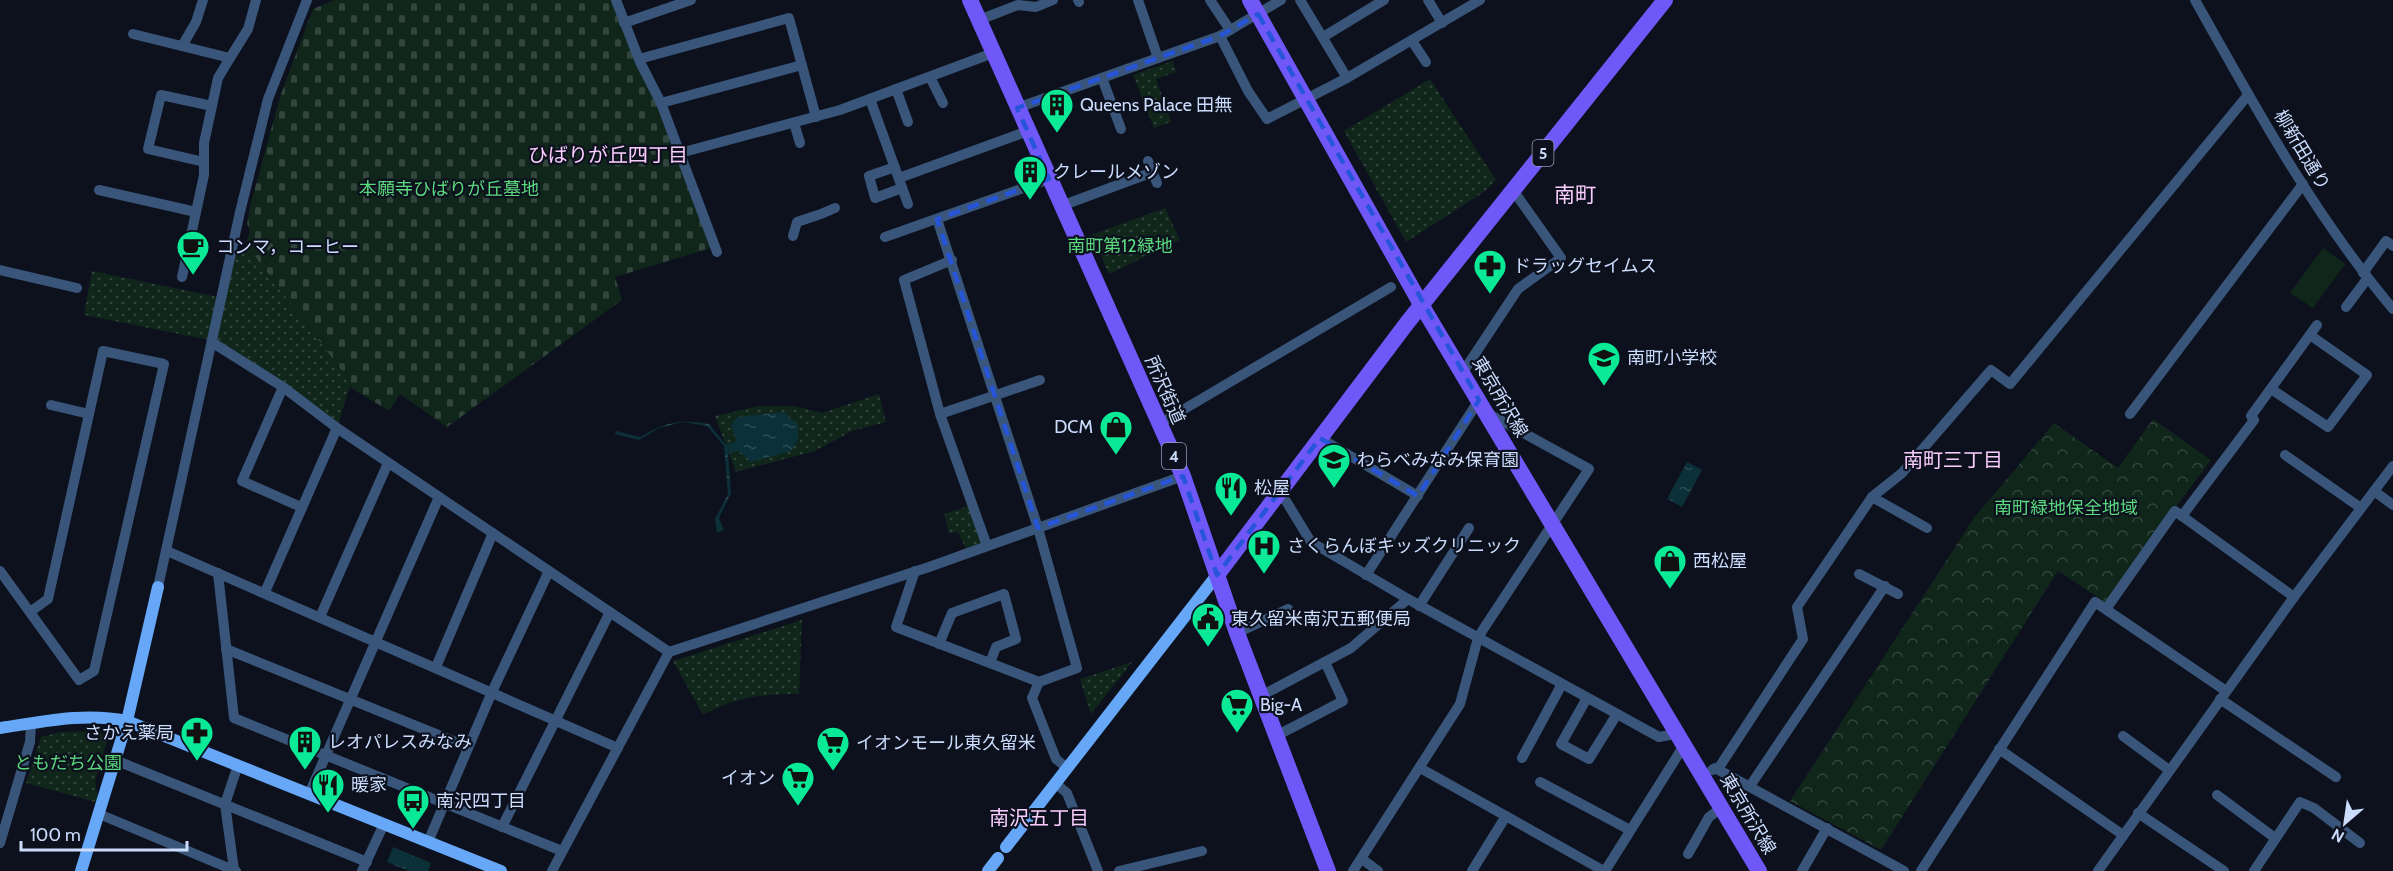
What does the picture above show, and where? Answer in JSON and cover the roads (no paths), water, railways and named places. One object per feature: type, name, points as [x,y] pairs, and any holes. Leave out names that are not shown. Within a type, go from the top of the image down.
[{"type":"main road","name":"所沢街道","points":[[970,0],[1184,476],[1237,633],[1328,871]]},
{"type":"main road","name":"5","points":[[1217,575],[1422,306],[1665,0]]},
{"type":"main road","name":"東京所沢線","points":[[1254,7],[1422,306],[1759,871]]},
{"type":"street","points":[[182,46],[196,22],[202,0]]},
{"type":"street","points":[[182,277],[204,175],[204,143],[218,78],[248,29],[256,0]]},
{"type":"street","points":[[616,0],[639,59],[661,103],[717,252]]},
{"type":"street","points":[[624,23],[691,0]]},
{"type":"street","points":[[979,20],[1018,5],[1036,7],[1053,0]]},
{"type":"street","points":[[1138,0],[1158,58]]},
{"type":"street","points":[[1210,0],[1230,30]]},
{"type":"street","points":[[1017,108],[1220,36],[1230,30],[1254,7],[1281,0]]},
{"type":"street","points":[[1300,0],[1347,78]]},
{"type":"street","points":[[1323,37],[1384,0]]},
{"type":"street","points":[[1428,0],[1442,23]]},
{"type":"street","points":[[1220,36],[1248,91],[1267,119],[1412,42],[1480,0]]},
{"type":"street","name":"柳新田通り","points":[[2195,0],[2248,95],[2331,231],[2393,309]]},
{"type":"street","points":[[81,871],[127,721],[213,343],[229,258],[268,99],[310,1]]},
{"type":"street","points":[[639,59],[789,18],[816,117]]},
{"type":"street","points":[[133,34],[230,58]]},
{"type":"street","points":[[1412,42],[1426,62]]},
{"type":"street","points":[[680,153],[816,117],[896,90],[993,53]]},
{"type":"street","points":[[661,103],[802,65]]},
{"type":"street","points":[[930,77],[943,103]]},
{"type":"street","points":[[1102,78],[1121,129]]},
{"type":"street","points":[[896,90],[908,122]]},
{"type":"street","points":[[204,162],[148,149],[161,95],[212,106]]},
{"type":"street","points":[[1718,769],[1803,639],[1797,607],[1872,497],[1902,473],[1991,370],[2010,384],[2248,95]]},
{"type":"street","points":[[870,99],[908,204]]},
{"type":"street","points":[[794,123],[800,143]]},
{"type":"street","points":[[899,178],[928,174],[1028,131]]},
{"type":"street","points":[[1061,206],[1153,172]]},
{"type":"street","points":[[885,237],[1049,179]]},
{"type":"street","points":[[2130,414],[2303,184]]},
{"type":"street","points":[[99,189],[196,212]]},
{"type":"street","points":[[1463,372],[1518,289],[1561,258],[1513,190]]},
{"type":"street","points":[[793,236],[796,222],[836,208]]},
{"type":"street","points":[[915,571],[896,627],[1039,682],[1077,668],[1038,528],[997,394],[938,219]]},
{"type":"street","points":[[2346,307],[2386,241],[2393,246]]},
{"type":"street","points":[[952,260],[904,280],[940,414],[987,546]]},
{"type":"street","points":[[0,270],[77,288]]},
{"type":"street","points":[[1159,424],[1391,287]]},
{"type":"street","points":[[2182,516],[2254,420],[2251,416],[2317,325]]},
{"type":"street","points":[[2271,389],[2328,427],[2367,375],[2310,335]]},
{"type":"street","points":[[213,343],[283,387],[337,428],[669,652]]},
{"type":"street","points":[[0,571],[79,680],[94,671],[164,364],[103,351],[48,599],[30,612]]},
{"type":"street","points":[[940,414],[1040,380]]},
{"type":"street","points":[[283,387],[242,482],[301,507]]},
{"type":"street","points":[[51,405],[89,414]]},
{"type":"street","points":[[1353,871],[1460,704],[1478,638],[1589,469],[1483,407],[1418,496],[1366,575]]},
{"type":"street","points":[[265,592],[337,428]]},
{"type":"street","points":[[1320,438],[1418,496]]},
{"type":"street","points":[[2285,455],[2361,508]]},
{"type":"street","points":[[320,617],[388,463]]},
{"type":"street","points":[[2098,871],[2294,597],[2393,466]]},
{"type":"street","points":[[552,871],[669,652],[915,571],[1184,476]]},
{"type":"street","points":[[2374,492],[2393,505]]},
{"type":"street","points":[[1276,495],[1286,501],[1311,542],[1419,606],[1659,737],[1680,740],[1605,871],[1420,768]]},
{"type":"street","points":[[309,794],[439,497]]},
{"type":"street","points":[[1872,497],[1927,528]]},
{"type":"street","points":[[2106,609],[2175,511],[2294,597]]},
{"type":"street","points":[[1419,606],[1469,528]]},
{"type":"street","points":[[436,667],[493,533]]},
{"type":"street","points":[[167,551],[618,748]]},
{"type":"street","points":[[428,842],[492,692],[549,571]]},
{"type":"street","points":[[218,573],[234,718],[562,851]]},
{"type":"street","points":[[1859,574],[1898,594]]},
{"type":"street","points":[[1006,847],[1217,575]]},
{"type":"street","points":[[1750,786],[1885,586]]},
{"type":"street","points":[[939,644],[952,612],[1005,594],[1016,639],[996,647],[990,663]]},
{"type":"street","points":[[1261,696],[1351,648],[1408,599]]},
{"type":"street","points":[[1921,871],[2095,602],[2336,777]]},
{"type":"street","points":[[1237,633],[1288,609]]},
{"type":"street","points":[[502,827],[610,612]]},
{"type":"street","points":[[226,649],[468,747]]},
{"type":"street","points":[[1276,736],[1343,701],[1325,662]]},
{"type":"street","points":[[1039,682],[1032,698],[1056,759],[1067,768]]},
{"type":"street","points":[[1522,758],[1562,684]]},
{"type":"street","points":[[1587,698],[1561,744],[1589,759],[1617,714]]},
{"type":"street","points":[[0,728],[77,717],[109,717],[127,721],[501,871]]},
{"type":"street","points":[[0,843],[30,742],[31,723]]},
{"type":"street","points":[[2123,736],[2169,770]]},
{"type":"street","points":[[1999,749],[2122,835]]},
{"type":"street","points":[[115,760],[225,804],[364,866],[384,824]]},
{"type":"street","points":[[235,871],[225,804],[237,765]]},
{"type":"street","points":[[1701,776],[1715,768],[1718,769],[1904,871]]},
{"type":"street","points":[[1540,782],[1630,830]]},
{"type":"street","points":[[1055,783],[1067,793],[1098,871]]},
{"type":"street","points":[[2217,795],[2275,838]]},
{"type":"street","points":[[2254,871],[2300,802],[2313,808],[2361,843]]},
{"type":"street","points":[[1688,854],[1709,817],[1721,808]]},
{"type":"street","points":[[2138,813],[2224,871]]},
{"type":"street","points":[[99,814],[235,871]]},
{"type":"street","points":[[1472,871],[1506,816]]},
{"type":"street","points":[[1803,871],[1827,828]]},
{"type":"street","points":[[1119,871],[1202,851]]},
{"type":"street","points":[[988,871],[998,858]]},
{"type":"street","points":[[1362,860],[1378,871]]},
{"type":"water","points":[[784,412],[798,425],[798,439],[791,451],[751,462],[739,451],[728,453],[731,493],[719,518],[724,530],[717,533],[715,519],[728,494],[724,446],[707,426],[683,422],[709,424],[726,445],[737,441],[731,425],[737,417]]},
{"type":"water","points":[[683,422],[659,428],[639,440],[615,434],[616,431],[640,437],[658,428]]},
{"type":"water","points":[[1687,462],[1702,470],[1682,507],[1667,499]]},
{"type":"water","points":[[393,847],[431,863],[428,871],[409,871],[387,862]]},
{"type":"place","name":"Queens Palace 田無","points":[[1057,134]]},
{"type":"place","name":"クレールメゾン","points":[[1030,201]]},
{"type":"place","name":"コンマ，コーヒー","points":[[193,276]]},
{"type":"place","name":"ドラッグセイムス","points":[[1490,295]]},
{"type":"place","name":"南町小学校","points":[[1604,387]]},
{"type":"place","name":"DCM","points":[[1116,456]]},
{"type":"place","name":"わらべみなみ保育園","points":[[1334,489]]},
{"type":"place","name":"松屋","points":[[1231,517]]},
{"type":"place","name":"さくらんぼキッズクリニック","points":[[1264,575]]},
{"type":"place","name":"西松屋","points":[[1670,590]]},
{"type":"place","name":"東久留米南沢五郵便局","points":[[1208,648]]},
{"type":"place","name":"Big-A","points":[[1237,734]]},
{"type":"place","name":"さかえ薬局","points":[[197,762]]},
{"type":"place","name":"レオパレスみなみ","points":[[305,771]]},
{"type":"place","name":"イオンモール東久留米","points":[[833,772]]},
{"type":"place","name":"イオン","points":[[798,807]]},
{"type":"place","name":"暖家","points":[[328,814]]},
{"type":"place","name":"南沢四丁目","points":[[413,830]]},
{"type":"district","name":"ひばりが丘四丁目","points":[[608,155]]},
{"type":"district","name":"南町","points":[[1575,195]]},
{"type":"district","name":"南町三丁目","points":[[1953,460]]},
{"type":"district","name":"南沢五丁目","points":[[1039,818]]},
{"type":"park label","name":"本願寺ひばりが丘墓地","points":[[449,189]]},
{"type":"park label","name":"南町第12緑地","points":[[1120,246]]},
{"type":"park label","name":"南町緑地保全地域","points":[[2066,508]]},
{"type":"park label","name":"ともだち公園","points":[[68,763]]}]
